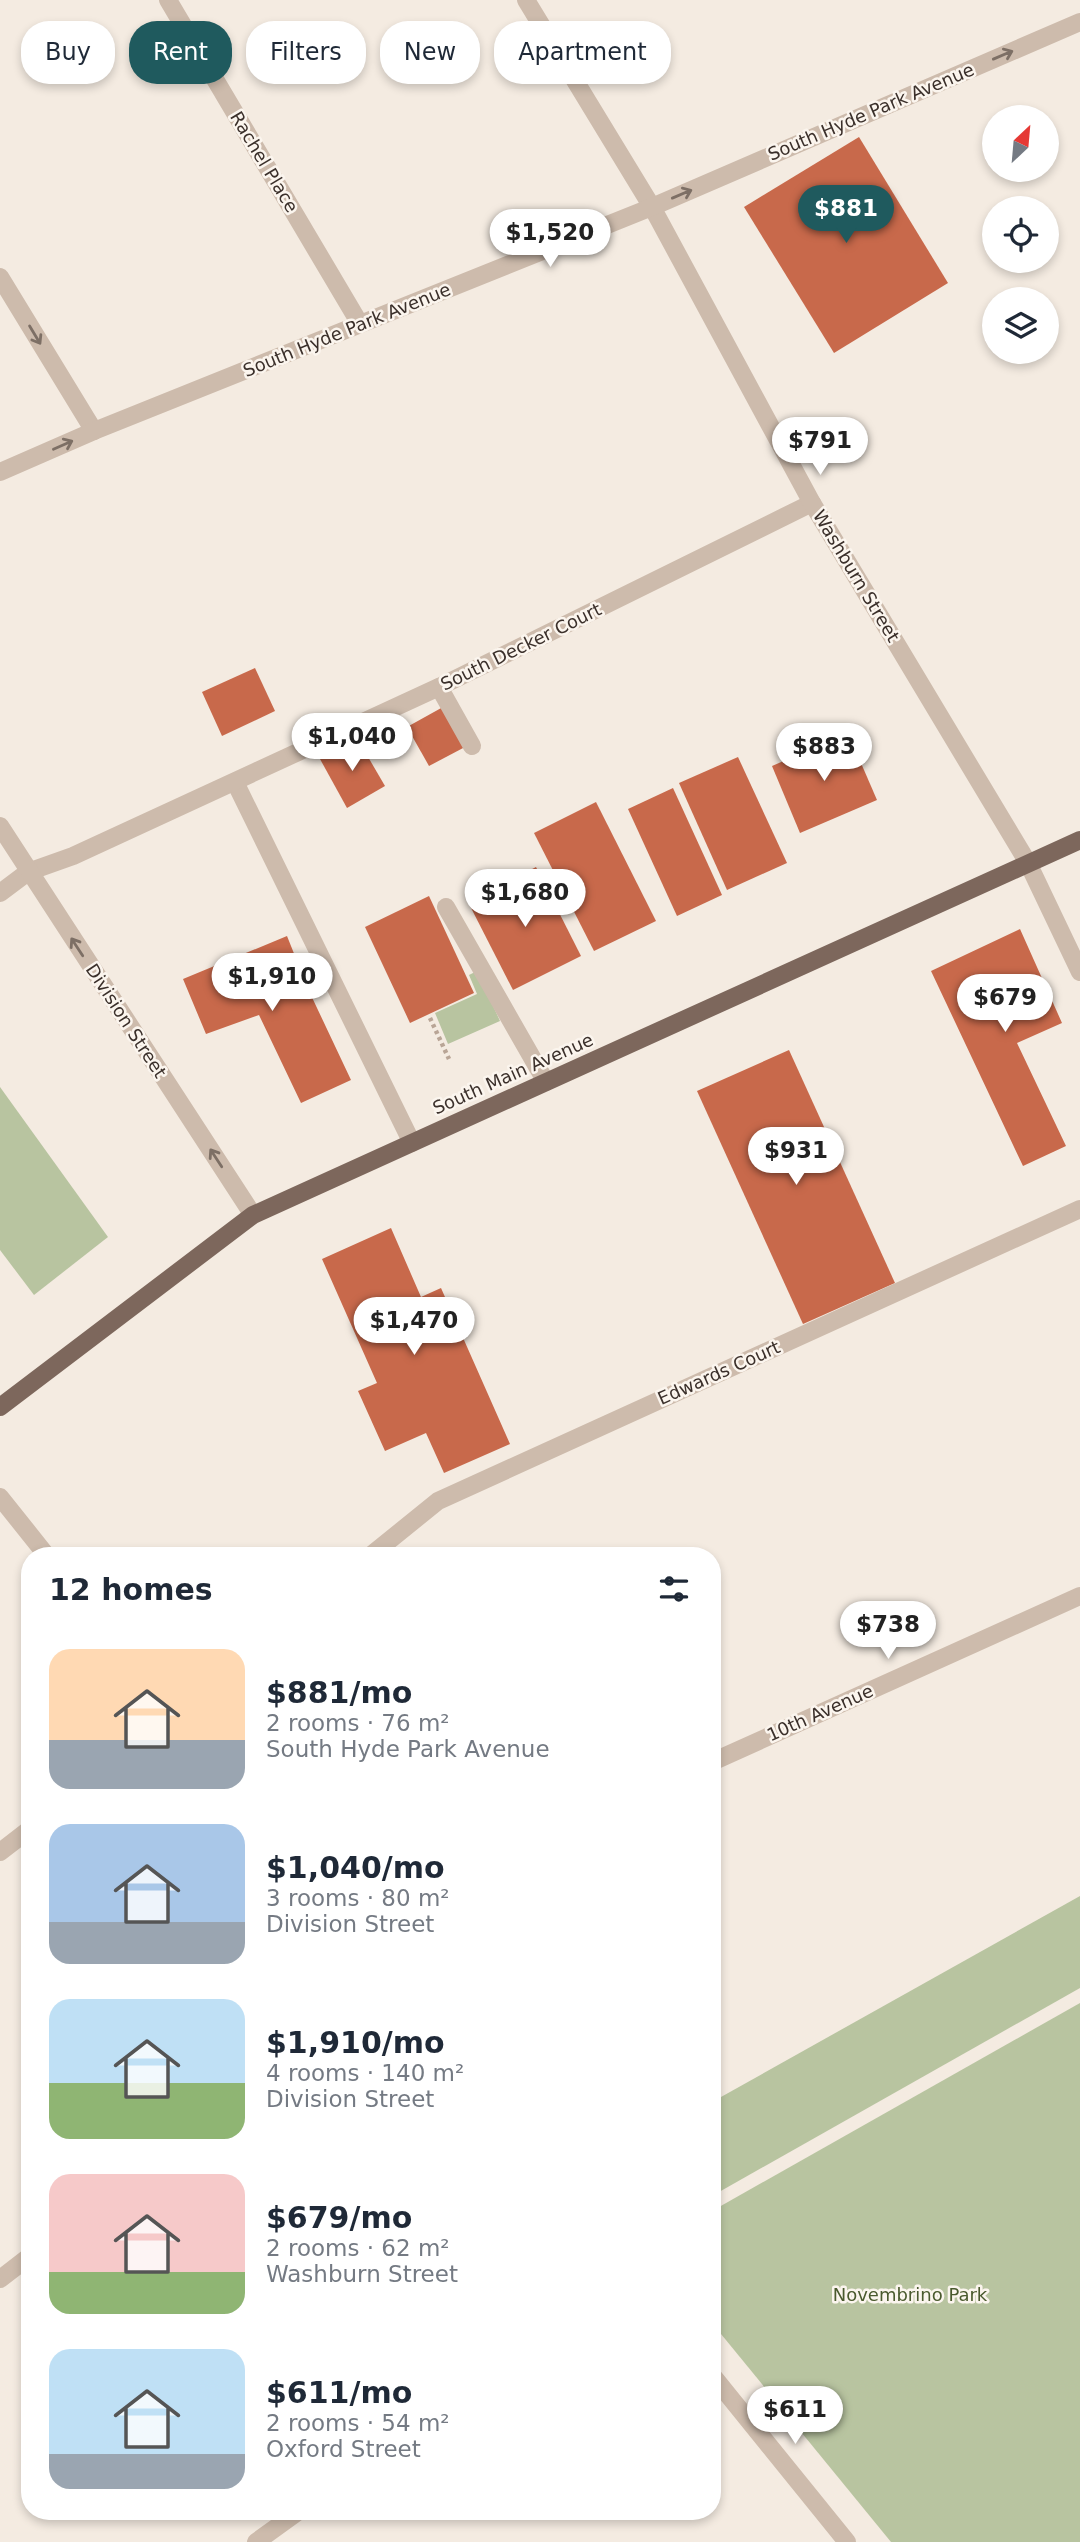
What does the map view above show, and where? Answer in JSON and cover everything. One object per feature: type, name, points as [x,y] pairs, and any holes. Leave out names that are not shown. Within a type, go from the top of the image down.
[{"type":"main road","name":"South Main Avenue","points":[[0,1408],[253,1215],[1080,840]]},
{"type":"street","name":"Rachel Place","points":[[168,0],[360,324]]},
{"type":"street","name":"Washburn Street","points":[[526,0],[652,207],[813,503],[1028,863],[1080,972]]},
{"type":"street","name":"South Hyde Park Avenue","points":[[0,472],[94,431],[652,207],[1080,22]]},
{"type":"street","points":[[0,277],[94,431]]},
{"type":"street","name":"South Decker Court","points":[[0,894],[27,872],[73,856],[439,687],[813,503]]},
{"type":"street","points":[[439,687],[472,746]]},
{"type":"street","points":[[235,782],[412,1143]]},
{"type":"street","name":"Division Street","points":[[0,826],[27,872],[253,1215]]},
{"type":"street","points":[[446,907],[546,1082]]},
{"type":"street","name":"Edwards Court","points":[[381,1547],[438,1501],[1080,1209]]},
{"type":"street","points":[[0,1497],[40,1547]]},
{"type":"street","name":"10th Avenue","points":[[721,1758],[1080,1596]]},
{"type":"street","points":[[0,1852],[21,1836]]},
{"type":"street","points":[[0,2279],[21,2263]]},
{"type":"street","points":[[721,2386],[848,2542]]},
{"type":"street","points":[[256,2542],[287,2520]]},
{"type":"path","points":[[430,1018],[449,1059]]},
{"type":"green space","points":[[477,971],[500,1021],[448,1044],[435,1013],[477,994],[469,975]]},
{"type":"green space","points":[[0,1087],[108,1237],[34,1295],[0,1250]]},
{"type":"green space","points":[[1080,1896],[1080,1988],[721,2191],[721,2097]]},
{"type":"green space","name":"Novembrino Park","points":[[1080,2003],[1080,2542],[891,2542],[721,2334],[721,2206]]},
{"type":"building","points":[[859,137],[948,283],[834,353],[744,207]]},
{"type":"building","points":[[255,668],[275,711],[222,736],[202,692]]},
{"type":"building","points":[[443,707],[465,747],[429,766],[407,727]]},
{"type":"building","points":[[848,733],[877,800],[800,833],[772,766]]},
{"type":"building","points":[[357,738],[385,786],[347,808],[320,759]]},
{"type":"building","points":[[738,757],[787,863],[727,890],[679,783]]},
{"type":"building","points":[[673,788],[722,895],[677,916],[628,809]]},
{"type":"building","points":[[596,802],[656,921],[594,951],[534,833]]},
{"type":"building","points":[[536,867],[581,956],[513,990],[468,902]]},
{"type":"building","points":[[429,896],[474,993],[410,1023],[365,927]]},
{"type":"building","points":[[1020,929],[1062,1023],[1017,1043],[1066,1146],[1023,1166],[931,971]]},
{"type":"building","points":[[287,936],[309,991],[351,1080],[301,1103],[259,1015],[206,1034],[183,979]]},
{"type":"building","points":[[789,1050],[895,1283],[803,1324],[697,1091]]},
{"type":"building","points":[[391,1228],[421,1297],[441,1288],[510,1444],[444,1473],[426,1433],[385,1451],[358,1391],[377,1383],[322,1259]]}]
